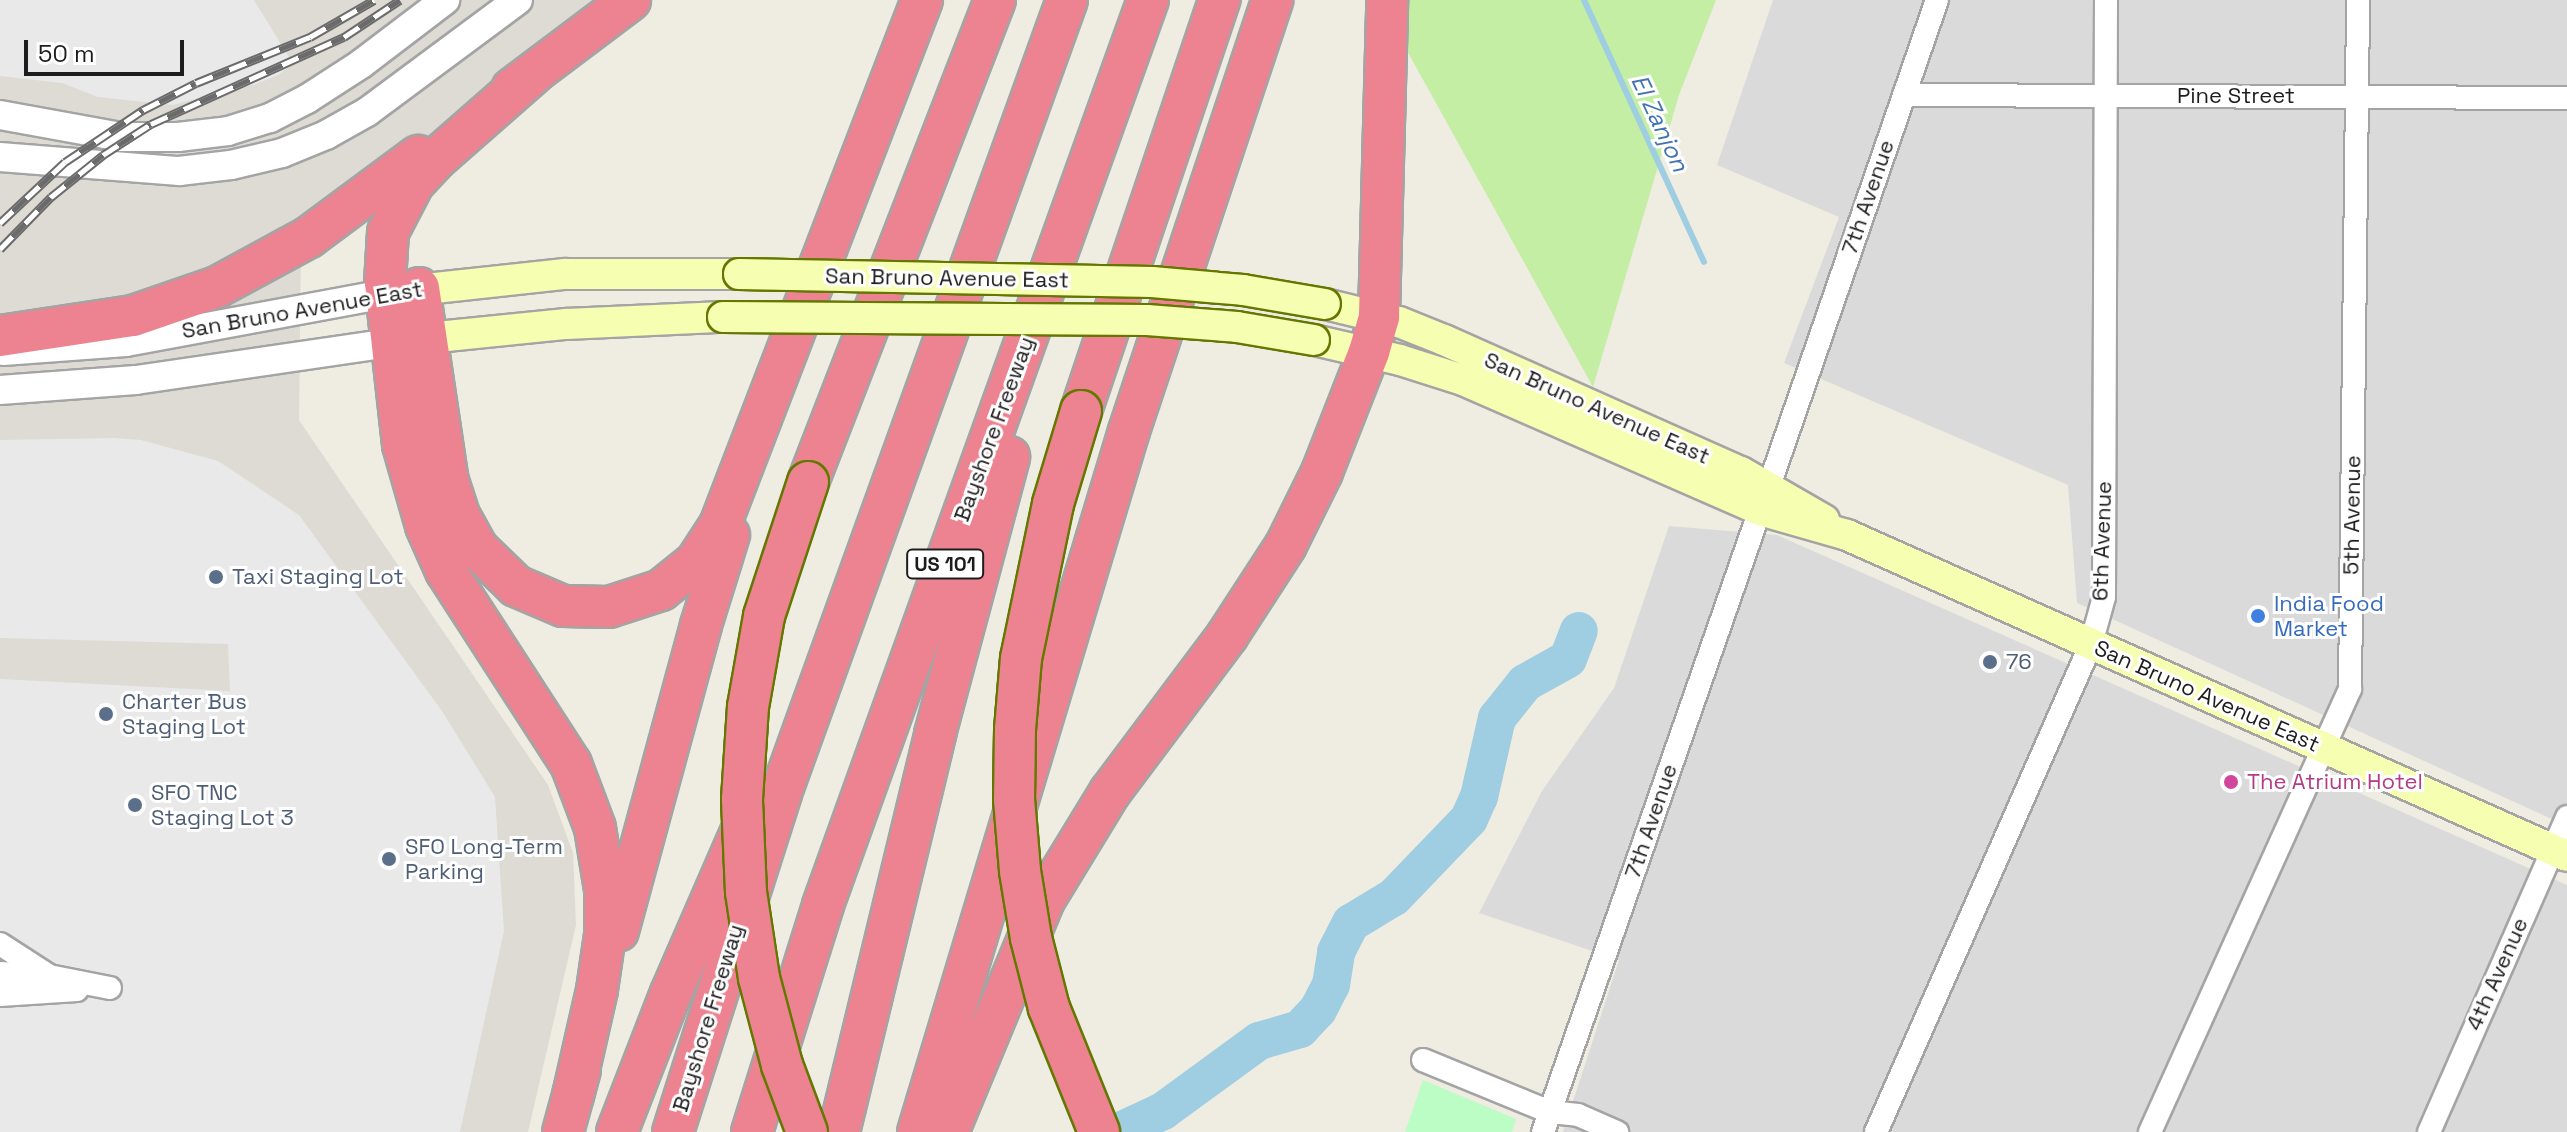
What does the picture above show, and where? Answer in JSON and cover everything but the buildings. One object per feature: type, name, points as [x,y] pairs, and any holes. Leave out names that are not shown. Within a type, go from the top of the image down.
[{"type":"highway","points":[[0,336],[133,316],[236,278],[327,225],[630,0]]},
{"type":"highway","points":[[534,73],[436,159],[407,193],[388,232],[402,291],[409,341],[448,481],[473,541],[502,576],[531,595],[563,606],[594,609],[636,601],[661,590],[686,573],[703,554],[724,515],[922,0]]},
{"type":"highway","points":[[925,177],[983,0]]},
{"type":"highway","points":[[807,1132],[782,1065],[759,978],[746,892],[742,799],[748,707],[764,616],[808,482],[995,0]]},
{"type":"highway","name":"Bayshore Freeway","points":[[673,1132],[760,854],[1067,0]]},
{"type":"highway","name":"Bayshore Freeway","points":[[752,1132],[823,905],[1148,0]]},
{"type":"highway","points":[[1099,1132],[1049,1008],[1031,938],[1020,871],[1014,799],[1015,730],[1026,632],[1053,504],[1081,411],[1219,0]]},
{"type":"highway","points":[[918,1132],[1125,446],[1272,0]]},
{"type":"highway","points":[[948,1132],[1044,900],[1110,792],[1227,636],[1286,545],[1322,472],[1374,334],[1387,0]]},
{"type":"highway","points":[[842,1120],[935,734],[1087,171]]},
{"type":"highway","points":[[409,341],[409,472],[434,545],[464,598],[550,728],[585,796],[595,828],[605,890],[605,935],[568,1114]]},
{"type":"highway","points":[[568,1114],[701,625],[790,345]]},
{"type":"highway","points":[[617,1132],[728,857],[844,618]]},
{"type":"main road","name":"San Bruno Avenue East","points":[[402,291],[582,273],[1152,282],[1220,287],[1325,304],[1374,334]]},
{"type":"main road","name":"San Bruno Avenue East","points":[[409,341],[557,325],[723,317],[1147,320],[1237,327],[1314,340],[1374,334],[1444,340],[1764,498],[2560,852]]},
{"type":"street","points":[[0,115],[121,137],[178,137],[228,131],[270,118],[307,99],[361,64],[445,0]]},
{"type":"street","points":[[0,157],[179,171],[231,165],[282,153],[326,135],[367,112],[518,0]]},
{"type":"street","name":"7th Avenue","points":[[1546,1122],[1937,0]]},
{"type":"street","name":"6th Avenue","points":[[1876,1132],[2091,644],[2104,597],[2106,0]]},
{"type":"street","name":"5th Avenue","points":[[2150,1132],[2350,689],[2358,0]]},
{"type":"street","name":"Pine Street","points":[[1904,95],[2567,98]]},
{"type":"street","name":"San Bruno Avenue East","points":[[0,351],[126,342],[402,291]]},
{"type":"street","name":"San Bruno Avenue East","points":[[0,390],[136,380],[409,341]]},
{"type":"street","name":"4th Avenue","points":[[2429,1132],[2560,852],[2567,817]]},
{"type":"street","points":[[0,944],[49,976]]},
{"type":"street","points":[[0,973],[49,976],[110,988],[0,995]]},
{"type":"street","points":[[1423,1060],[1546,1122],[1578,1115],[1617,1132]]},
{"type":"shaded area","points":[[0,0],[628,0],[301,246],[299,420],[548,785],[573,853],[576,925],[528,1132],[0,1132]]},
{"type":"shaded area","points":[[0,0],[254,0],[293,64],[278,75],[256,84],[172,105],[98,97],[62,83],[0,76]]},
{"type":"shaded area","points":[[1773,0],[2567,0],[2567,826],[2077,603],[2068,485],[1784,363],[1839,217],[1717,165]]},
{"type":"shaded area","points":[[0,440],[141,440],[218,461],[299,515],[442,711],[495,797],[504,931],[460,1132],[0,1132],[0,679],[230,691],[228,644],[0,638]]},
{"type":"shaded area","points":[[1669,526],[1777,535],[2567,885],[2567,1132],[1563,1132],[1619,960],[1479,913],[1542,791],[1614,688]]},
{"type":"green space","points":[[1379,0],[1716,0],[1679,95],[1593,387]]},
{"type":"green space","points":[[1423,1080],[1516,1119],[1512,1132],[1405,1132]]},
{"type":"waterway","name":"El Zanjon","points":[[1584,0],[1704,262]]},
{"type":"waterway","points":[[1118,1132],[1163,1111],[1259,1041],[1300,1029],[1318,1010],[1331,985],[1336,952],[1351,923],[1394,897],[1469,819],[1479,797],[1497,718],[1525,683],[1568,659],[1579,631]]},
{"type":"railway","points":[[0,223],[65,162],[143,110],[196,83],[310,37],[374,0]]},
{"type":"railway","points":[[0,249],[51,197],[103,155],[151,124],[344,37],[400,0]]},
{"type":"place","name":"Taxi Staging Lot","points":[[216,577]]},
{"type":"place","name":"India Food Market","points":[[2258,616]]},
{"type":"place","name":"76","points":[[1990,662]]},
{"type":"place","name":"Charter Bus Staging Lot","points":[[106,714]]},
{"type":"place","name":"The Atrium Hotel","points":[[2231,782]]},
{"type":"place","name":"SFO TNC Staging Lot 3","points":[[135,805]]},
{"type":"place","name":"SFO Long-Term Parking","points":[[389,859]]}]
